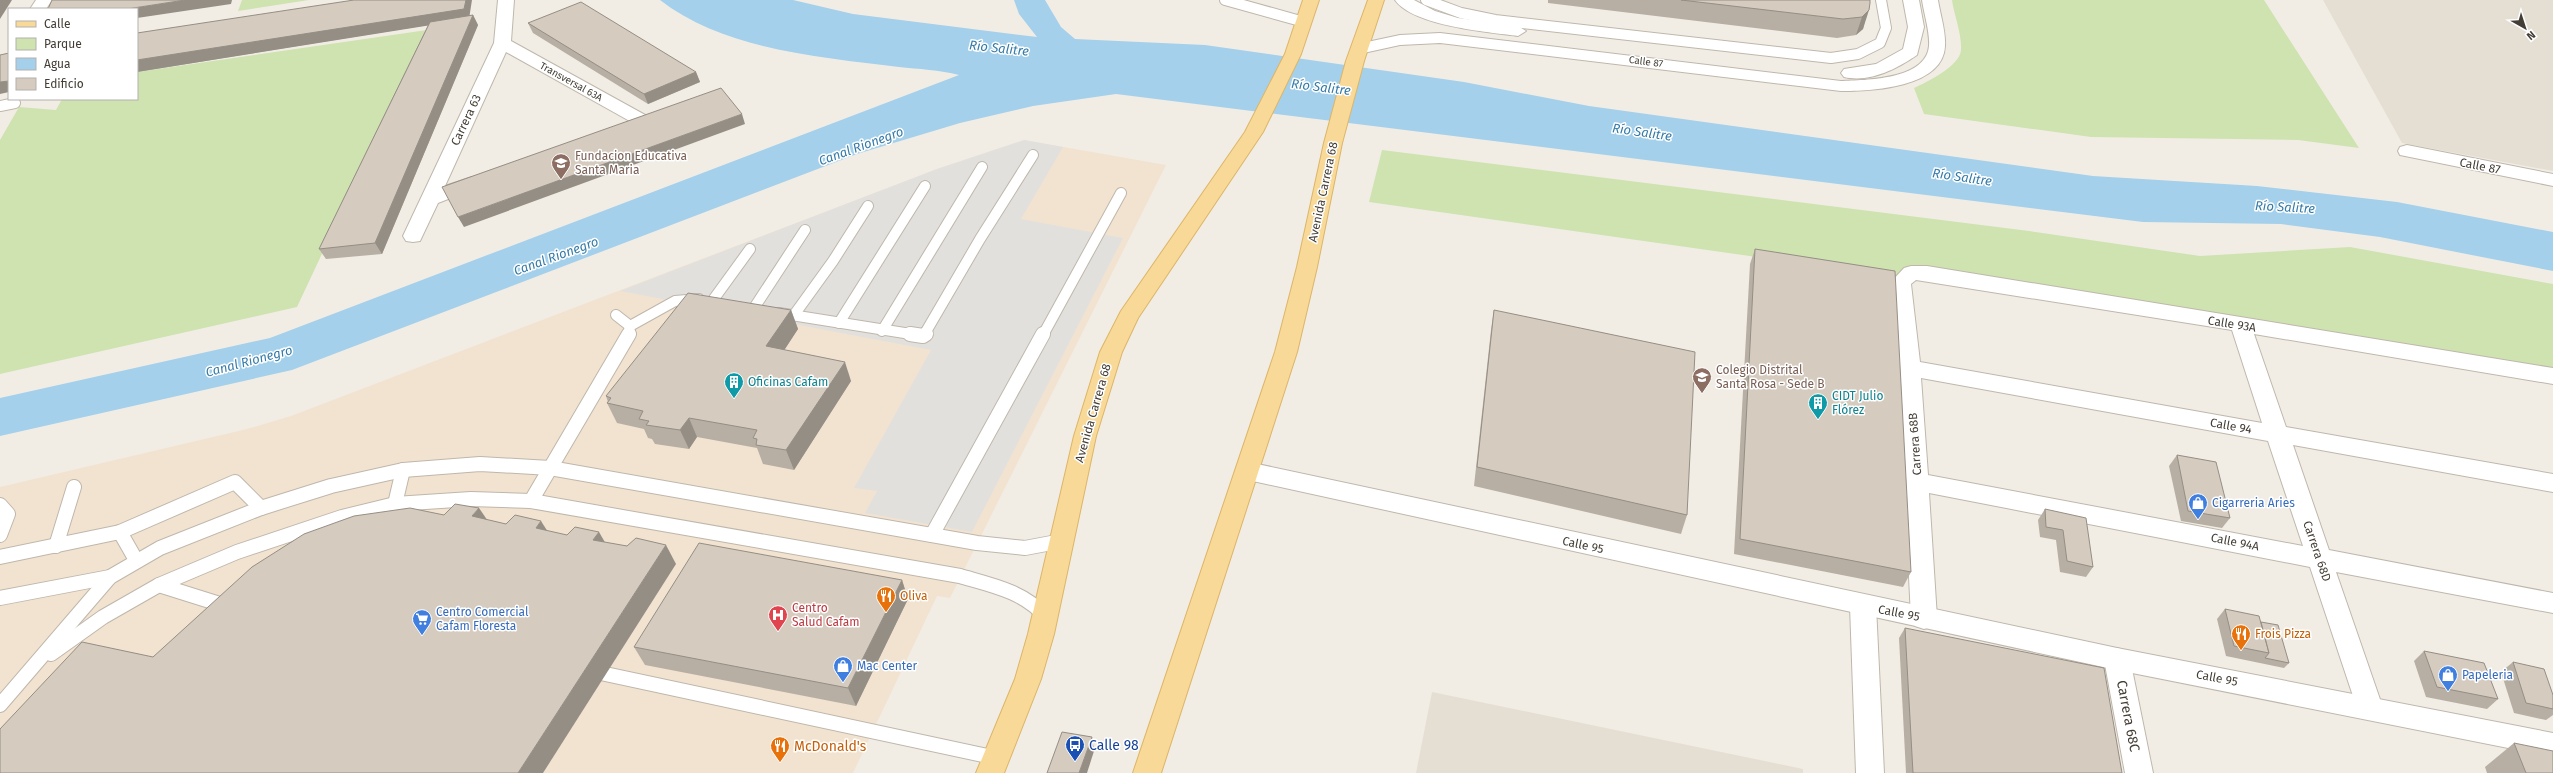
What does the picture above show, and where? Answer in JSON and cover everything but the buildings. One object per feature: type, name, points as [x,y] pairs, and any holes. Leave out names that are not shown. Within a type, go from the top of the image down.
[{"type":"main road","name":"Avenida Carrera 68","points":[[994,765],[1028,679],[1046,616],[1085,436],[1111,352],[1128,316],[1254,132],[1293,54],[1311,0]]},
{"type":"main road","name":"Avenida Carrera 68","points":[[1147,773],[1248,471],[1286,352],[1307,267],[1333,143],[1357,55],[1376,0]]},
{"type":"street","name":"Carrera 63","points":[[413,236],[502,43],[506,0]]},
{"type":"street","name":"Calle 87","points":[[1403,0],[1433,15],[1490,28],[1836,73],[1874,70],[1896,63],[1911,51],[1916,36],[1911,0]]},
{"type":"street","name":"Calle 87","points":[[1357,55],[1400,40],[1440,38],[1841,86],[1882,84],[1900,80],[1930,64],[1937,53],[1930,0]]},
{"type":"street","name":"Transversal 63A","points":[[502,43],[648,117],[619,128]]},
{"type":"street","name":"Calle 87","points":[[2407,152],[2553,180]]},
{"type":"street","points":[[430,198],[488,177]]},
{"type":"street","name":"Calle 93A","points":[[1911,274],[1927,273],[2241,326],[2553,376]]},
{"type":"street","name":"Carrera 68B","points":[[1911,274],[1901,282],[1910,368],[1924,618]]},
{"type":"street","name":"Carrera 68D","points":[[2241,326],[2370,708]]},
{"type":"street","name":"Calle 94","points":[[1910,368],[2553,483]]},
{"type":"street","name":"Calle 95","points":[[1248,471],[1863,606],[2117,660],[2370,708],[2553,745]]},
{"type":"street","name":"Calle 94A","points":[[1917,482],[2553,603]]},
{"type":"street","points":[[1863,606],[1870,773]]},
{"type":"street","name":"Carrera 68C","points":[[2117,660],[2139,773]]},
{"type":"lane","points":[[1225,0],[1304,22]]},
{"type":"lane","points":[[1426,0],[1461,13],[1495,20],[1831,58],[1858,54],[1880,43],[1886,28],[1881,0]]},
{"type":"lane","points":[[0,106],[14,103]]},
{"type":"lane","points":[[740,306],[882,331],[923,336],[928,332],[980,239],[1033,155]]},
{"type":"lane","points":[[882,331],[982,167]]},
{"type":"lane","points":[[839,323],[925,186]]},
{"type":"lane","points":[[932,535],[1121,193]]},
{"type":"lane","points":[[794,315],[833,261],[868,206]]},
{"type":"lane","points":[[754,308],[805,230]]},
{"type":"lane","points":[[713,300],[750,249]]},
{"type":"lane","points":[[630,326],[675,301],[685,299],[713,300],[726,303]]},
{"type":"lane","points":[[531,501],[629,334],[630,326],[626,320],[616,314]]},
{"type":"lane","points":[[0,705],[40,661],[86,602],[110,577],[136,560],[261,508],[331,486],[403,470],[480,464],[550,468],[977,543],[1025,548],[1062,541]]},
{"type":"lane","points":[[395,504],[403,470]]},
{"type":"lane","points":[[0,557],[120,532],[235,482],[261,508]]},
{"type":"lane","points":[[56,546],[74,487]]},
{"type":"lane","points":[[40,661],[103,617],[159,585],[237,552],[342,517],[395,504],[471,499],[531,501],[960,576],[1014,593],[1033,604],[1046,616]]},
{"type":"lane","points":[[0,505],[8,514],[0,535]]},
{"type":"lane","points":[[120,532],[136,560]]},
{"type":"lane","points":[[0,598],[110,577]]},
{"type":"lane","points":[[159,585],[242,611]]},
{"type":"lane","points":[[605,658],[591,676],[994,765]]},
{"type":"shaded area","points":[[2323,0],[2553,0],[2553,171],[2402,143]]},
{"type":"shaded area","points":[[1024,140],[1166,165],[950,598],[937,596],[853,773],[0,773],[0,487],[247,429],[291,416],[937,169]]},
{"type":"shaded area","points":[[1024,140],[1063,147],[1021,219],[1123,238],[972,532],[865,513],[877,491],[854,488],[931,350],[620,291],[937,169]]},
{"type":"shaded area","points":[[1432,692],[1803,769],[1803,773],[1416,773]]},
{"type":"green space","points":[[242,0],[309,0],[238,11]]},
{"type":"green space","points":[[1952,0],[2264,0],[2359,148],[2298,140],[2091,137],[1924,114],[1914,88],[1942,73],[1955,62],[1961,50]]},
{"type":"green space","points":[[427,30],[297,307],[0,374],[0,140],[19,107],[56,110],[61,100],[138,100],[138,72]]},
{"type":"green space","points":[[1382,150],[2029,231],[2200,256],[2350,247],[2553,284],[2553,370],[1369,202]]},
{"type":"water","points":[[660,0],[793,0],[853,14],[1037,37],[1019,14],[1014,0],[1045,0],[1061,27],[1075,39],[1205,45],[1464,82],[1589,106],[2093,176],[2257,186],[2397,202],[2553,232],[2553,271],[2380,237],[2281,224],[2143,222],[1116,94],[1033,106],[960,123],[857,154],[292,370],[0,436],[0,398],[270,338],[959,75],[806,55],[743,41],[713,30],[685,17]]},
{"type":"place","name":"Fundacion Educativa Santa Maria","points":[[561,180]]},
{"type":"place","name":"Colegio Distrital Santa Rosa - Sede B","points":[[1702,394]]},
{"type":"place","name":"Oficinas Cafam","points":[[734,399]]},
{"type":"place","name":"CIDT Julio Flórez","points":[[1818,420]]},
{"type":"place","name":"Cigarreria Aries","points":[[2198,520]]},
{"type":"place","name":"Oliva","points":[[886,613]]},
{"type":"place","name":"Centro Salud Cafam","points":[[778,632]]},
{"type":"place","name":"Centro Comercial Cafam Floresta","points":[[422,636]]},
{"type":"place","name":"Frois Pizza","points":[[2241,651]]},
{"type":"place","name":"Mac Center","points":[[843,683]]},
{"type":"place","name":"Papeleria","points":[[2448,692]]},
{"type":"place","name":"Calle 98","points":[[1075,762]]},
{"type":"place","name":"McDonald's","points":[[780,763]]},
{"type":"water label","name":"Río Salitre","points":[[999,48]]},
{"type":"water label","name":"Río Salitre","points":[[1321,87]]},
{"type":"water label","name":"Río Salitre","points":[[1642,132]]},
{"type":"water label","name":"Canal Rionegro","points":[[861,146]]},
{"type":"water label","name":"Río Salitre","points":[[1962,177]]},
{"type":"water label","name":"Río Salitre","points":[[2285,207]]},
{"type":"water label","name":"Canal Rionegro","points":[[556,256]]},
{"type":"water label","name":"Canal Rionegro","points":[[249,361]]}]
